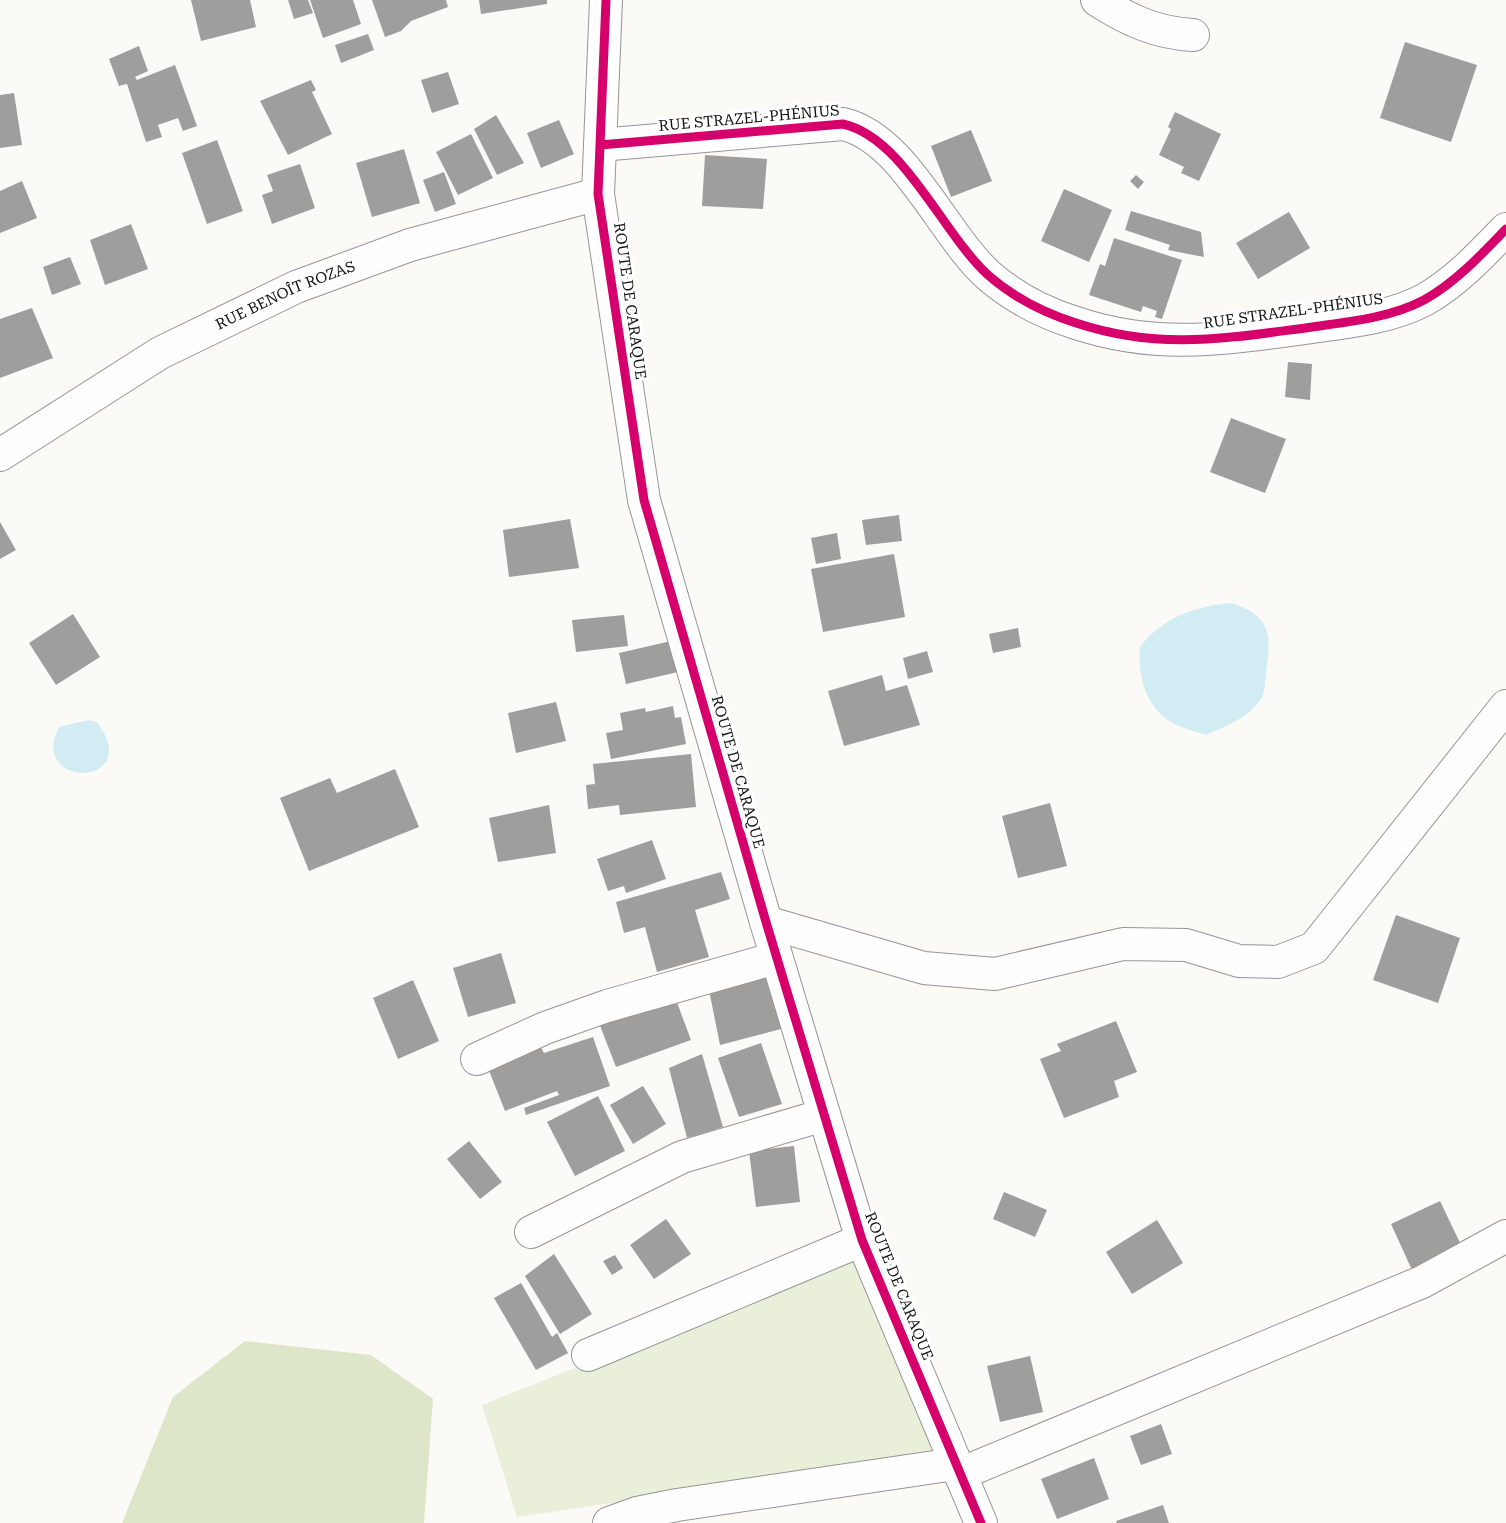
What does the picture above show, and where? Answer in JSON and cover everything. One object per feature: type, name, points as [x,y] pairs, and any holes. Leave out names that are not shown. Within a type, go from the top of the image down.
[{"type":"street","name":"ROUTE DE CARAQUE","points":[[606,0],[598,194],[644,500],[765,922],[862,1240],[981,1523]]},
{"type":"street","points":[[1097,0],[1147,28],[1169,34],[1193,35]]},
{"type":"street","name":"RUE STRAZEL-PHÉNIUS","points":[[600,146],[843,124],[857,127],[886,146],[964,252],[991,277],[1030,304],[1054,316],[1133,338],[1173,341],[1223,339],[1355,321],[1401,311],[1426,299],[1456,276],[1506,229]]},
{"type":"street","name":"RUE BENOÎT ROZAS","points":[[0,454],[160,353],[296,287],[410,246],[598,194]]},
{"type":"street","points":[[765,922],[924,968],[995,974],[1123,944],[1186,945],[1239,961],[1278,962],[1314,948],[1506,706]]},
{"type":"street","points":[[477,1059],[545,1028],[607,1006],[776,958]]},
{"type":"street","points":[[531,1232],[682,1157],[824,1115]]},
{"type":"street","points":[[609,1523],[637,1513],[677,1505],[958,1469],[1422,1282],[1506,1236]]},
{"type":"street","points":[[588,1355],[862,1240]]},
{"type":"green space","points":[[851,1258],[938,1455],[517,1517],[482,1405]]},
{"type":"green space","points":[[245,1341],[371,1355],[433,1399],[424,1523],[122,1523],[173,1397]]},
{"type":"water","points":[[1232,603],[1255,614],[1266,628],[1269,647],[1264,690],[1261,699],[1250,711],[1236,721],[1206,735],[1171,722],[1154,707],[1142,679],[1140,647],[1159,628],[1181,615],[1193,610]]},
{"type":"water","points":[[88,720],[97,722],[108,744],[107,759],[98,769],[84,773],[70,771],[58,762],[53,748],[59,727]]},
{"type":"building","points":[[191,0],[250,0],[256,27],[201,41]]},
{"type":"building","points":[[288,0],[308,0],[313,13],[294,19]]},
{"type":"building","points":[[310,0],[353,0],[361,24],[323,38]]},
{"type":"building","points":[[372,0],[446,0],[448,7],[411,21],[401,31],[385,37]]},
{"type":"building","points":[[479,0],[547,0],[547,4],[481,14]]},
{"type":"building","points":[[368,34],[374,50],[341,63],[335,45]]},
{"type":"building","points":[[1405,42],[1477,65],[1451,142],[1380,118]]},
{"type":"building","points":[[139,46],[148,71],[135,77],[137,80],[175,65],[197,126],[183,131],[178,118],[158,125],[162,137],[146,142],[127,84],[119,86],[109,59]]},
{"type":"building","points":[[448,72],[459,104],[432,113],[421,80]]},
{"type":"building","points":[[311,80],[316,90],[312,92],[332,134],[288,155],[260,101]]},
{"type":"building","points":[[14,93],[22,145],[0,148],[0,95]]},
{"type":"building","points":[[1175,112],[1221,134],[1199,181],[1181,173],[1184,167],[1159,155],[1171,129],[1168,127]]},
{"type":"building","points":[[496,115],[524,163],[497,175],[474,129]]},
{"type":"building","points":[[559,120],[574,154],[541,168],[527,133]]},
{"type":"building","points":[[971,130],[992,181],[951,197],[931,146]]},
{"type":"building","points":[[471,134],[493,178],[458,195],[436,152]]},
{"type":"building","points":[[217,140],[243,211],[207,224],[182,153]]},
{"type":"building","points":[[404,149],[420,203],[372,217],[356,163]]},
{"type":"building","points":[[705,155],[767,159],[763,209],[702,206]]},
{"type":"building","points":[[300,164],[315,208],[272,224],[262,195],[273,191],[267,175]]},
{"type":"building","points":[[444,172],[456,204],[435,212],[423,180]]},
{"type":"building","points":[[1136,175],[1144,182],[1138,189],[1130,181]]},
{"type":"building","points":[[22,181],[37,218],[0,233],[0,191]]},
{"type":"building","points":[[1064,189],[1112,210],[1089,262],[1041,241]]},
{"type":"building","points":[[1131,211],[1201,232],[1204,257],[1168,250],[1170,245],[1125,230]]},
{"type":"building","points":[[1289,212],[1310,248],[1258,279],[1236,243]]},
{"type":"building","points":[[131,224],[148,269],[105,285],[90,240]]},
{"type":"building","points":[[1114,238],[1182,260],[1162,319],[1155,317],[1157,311],[1143,306],[1141,312],[1089,295],[1100,264],[1105,266]]},
{"type":"building","points":[[70,257],[81,284],[52,295],[43,267]]},
{"type":"building","points":[[32,308],[53,358],[0,378],[0,319]]},
{"type":"building","points":[[1288,362],[1312,364],[1310,400],[1285,397]]},
{"type":"building","points":[[1231,418],[1286,439],[1265,493],[1210,472]]},
{"type":"building","points":[[899,515],[902,541],[866,545],[862,520]]},
{"type":"building","points":[[570,519],[579,568],[509,577],[503,530]]},
{"type":"building","points":[[0,522],[16,550],[0,559]]},
{"type":"building","points":[[837,533],[841,559],[816,564],[811,538]]},
{"type":"building","points":[[894,554],[905,617],[823,632],[811,569]]},
{"type":"building","points":[[73,614],[100,657],[56,685],[29,643]]},
{"type":"building","points":[[624,615],[628,646],[576,652],[572,620]]},
{"type":"building","points":[[1018,628],[1021,647],[993,653],[989,634]]},
{"type":"building","points":[[671,641],[678,672],[626,684],[619,653]]},
{"type":"building","points":[[927,651],[933,672],[908,679],[903,658]]},
{"type":"building","points":[[882,675],[886,691],[907,685],[920,725],[844,746],[828,691]]},
{"type":"building","points":[[556,702],[566,741],[516,753],[508,713]]},
{"type":"building","points":[[673,706],[675,718],[681,717],[686,744],[611,759],[606,733],[623,730],[620,713],[645,708],[646,712]]},
{"type":"building","points":[[691,754],[696,807],[620,815],[619,805],[588,809],[586,785],[595,784],[593,764]]},
{"type":"building","points":[[395,769],[419,827],[309,871],[280,798],[330,778],[337,793]]},
{"type":"building","points":[[1050,803],[1067,866],[1018,878],[1002,816]]},
{"type":"building","points":[[549,805],[556,853],[498,862],[489,818]]},
{"type":"building","points":[[652,840],[666,879],[626,893],[624,886],[608,891],[597,859]]},
{"type":"building","points":[[721,872],[730,899],[695,910],[709,957],[657,972],[645,927],[624,933],[616,902]]},
{"type":"building","points":[[1396,915],[1460,938],[1438,1003],[1373,980]]},
{"type":"building","points":[[501,953],[516,1003],[468,1017],[453,968]]},
{"type":"building","points":[[768,977],[781,1029],[720,1045],[709,990]]},
{"type":"building","points":[[413,980],[439,1041],[398,1059],[373,998]]},
{"type":"building","points":[[675,997],[691,1040],[616,1067],[599,1023]]},
{"type":"building","points":[[1116,1021],[1137,1072],[1114,1081],[1119,1097],[1064,1118],[1040,1059],[1061,1051],[1057,1044]]},
{"type":"building","points":[[593,1037],[610,1086],[526,1115],[524,1108],[559,1095],[557,1091],[505,1111],[486,1063],[539,1043],[544,1053]]},
{"type":"building","points":[[761,1043],[782,1104],[739,1117],[718,1058]]},
{"type":"building","points":[[702,1054],[723,1127],[687,1138],[669,1068]]},
{"type":"building","points":[[643,1086],[666,1124],[633,1144],[610,1105]]},
{"type":"building","points":[[598,1096],[625,1151],[575,1176],[547,1122]]},
{"type":"building","points":[[469,1141],[502,1182],[480,1199],[447,1159]]},
{"type":"building","points":[[794,1146],[800,1202],[756,1207],[749,1151]]},
{"type":"building","points":[[1004,1192],[1047,1210],[1035,1237],[993,1219]]},
{"type":"building","points":[[1440,1201],[1462,1247],[1412,1270],[1391,1224]]},
{"type":"building","points":[[666,1219],[691,1254],[654,1279],[630,1245]]},
{"type":"building","points":[[1157,1220],[1183,1263],[1132,1294],[1106,1252]]},
{"type":"building","points":[[554,1254],[592,1314],[560,1334],[525,1276]]},
{"type":"building","points":[[615,1255],[623,1268],[612,1275],[603,1261]]},
{"type":"building","points":[[521,1283],[552,1337],[557,1333],[568,1353],[536,1370],[494,1298]]},
{"type":"building","points":[[1030,1356],[1043,1412],[1000,1422],[987,1366]]},
{"type":"building","points":[[1161,1424],[1172,1454],[1141,1465],[1130,1436]]},
{"type":"building","points":[[1094,1458],[1109,1499],[1057,1519],[1041,1479]]},
{"type":"building","points":[[1163,1505],[1169,1523],[1117,1523],[1116,1521]]},
{"type":"cycle path","points":[[606,0],[598,194],[644,500],[766,922],[862,1240],[981,1523]]},
{"type":"cycle path","points":[[600,145],[843,124],[865,133],[885,148],[904,167],[971,257],[988,275],[1008,290],[1041,309],[1076,323],[1135,337],[1190,340],[1245,336],[1350,322],[1396,312],[1424,300],[1447,285],[1468,268],[1506,229]]}]
